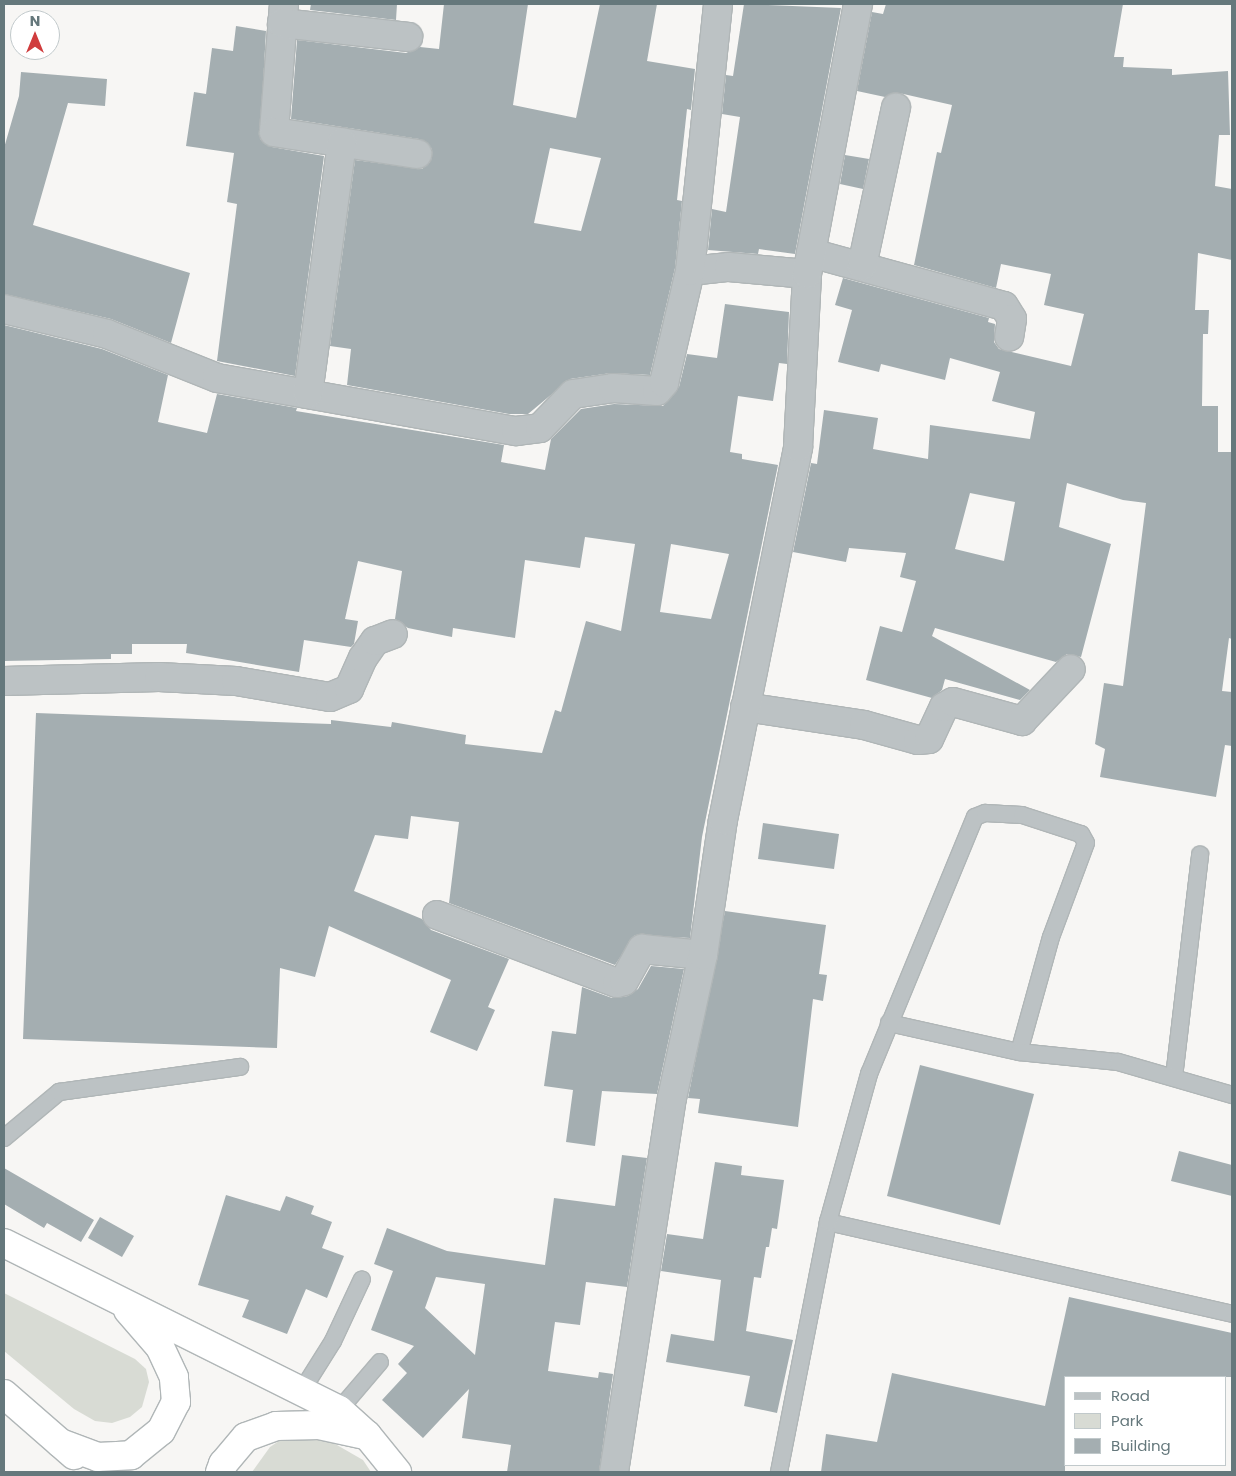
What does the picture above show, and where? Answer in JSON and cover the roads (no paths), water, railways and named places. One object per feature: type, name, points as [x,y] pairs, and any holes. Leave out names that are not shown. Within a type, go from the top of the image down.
[{"type":"highway","points":[[4,1243],[122,1304],[339,1410],[367,1435],[397,1472]]},
{"type":"highway","points":[[60,1443],[98,1457],[131,1455],[162,1431],[176,1402],[174,1377],[160,1347],[122,1304]]},
{"type":"highway","points":[[4,1394],[94,1472]]},
{"type":"highway","points":[[220,1472],[223,1464],[246,1437],[276,1426],[318,1425],[367,1435]]},
{"type":"street","points":[[4,309],[107,334],[217,378],[516,431],[540,428],[573,394],[613,388],[657,391],[664,383],[690,271],[718,4]]},
{"type":"street","points":[[614,1472],[671,1105],[703,955],[745,707],[798,447],[809,263],[858,4]]},
{"type":"street","points":[[408,37],[283,14],[274,132],[417,154]]},
{"type":"street","points":[[862,266],[896,108]]},
{"type":"street","points":[[308,394],[342,142]]},
{"type":"street","points":[[690,271],[809,263],[862,266],[1004,306],[1012,319],[1009,337]]},
{"type":"street","points":[[4,681],[160,677],[236,681],[330,697],[349,689],[363,658],[375,641],[392,634]]},
{"type":"street","points":[[745,707],[864,725],[918,740],[929,739],[944,707],[953,702],[1022,721],[1071,670]]},
{"type":"street","points":[[437,915],[617,983],[624,981],[642,950],[703,955]]},
{"type":"lane","points":[[778,1472],[828,1222],[869,1074],[888,1023],[918,961],[971,823],[985,813],[1022,815],[1081,834],[1086,843],[1052,937],[1019,1052]]},
{"type":"lane","points":[[1174,1077],[1200,856]]},
{"type":"lane","points":[[888,1023],[1019,1052],[1118,1062],[1232,1095]]},
{"type":"lane","points":[[4,1138],[59,1092],[240,1067]]},
{"type":"lane","points":[[828,1222],[1232,1314]]},
{"type":"lane","points":[[301,1392],[333,1341],[362,1279]]},
{"type":"lane","points":[[339,1410],[380,1362]]}]
